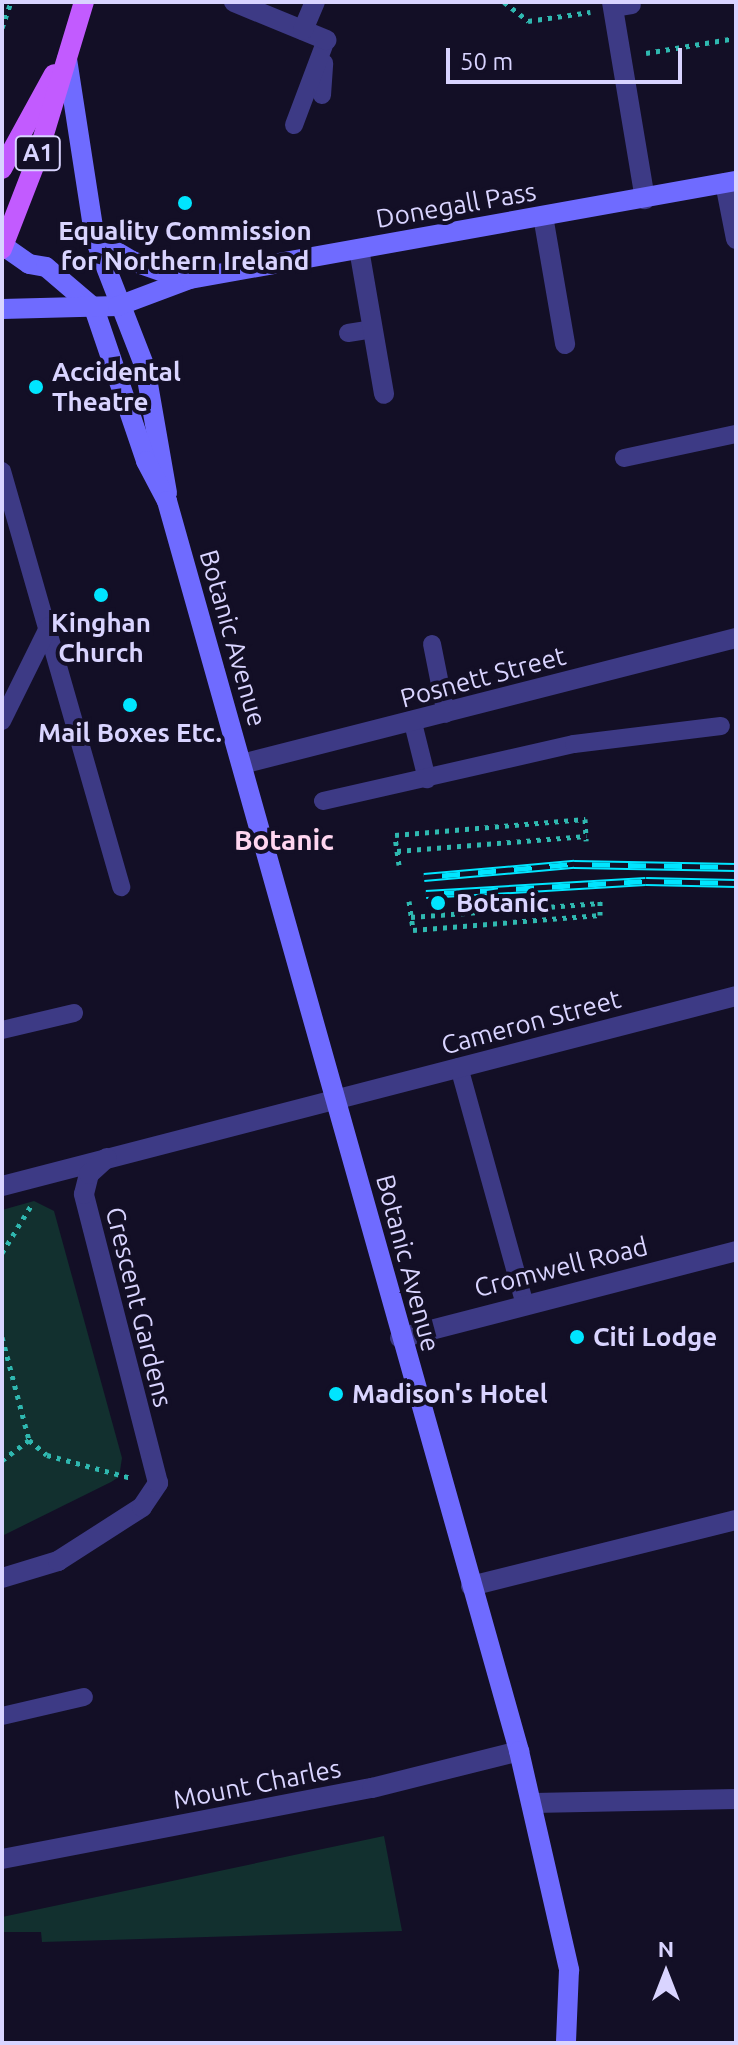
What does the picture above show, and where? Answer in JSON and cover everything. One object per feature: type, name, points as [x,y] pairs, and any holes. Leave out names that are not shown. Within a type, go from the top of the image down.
[{"type":"main road","name":"A1","points":[[2,246],[84,2]]},
{"type":"main road","points":[[2,169],[69,51]]},
{"type":"street","points":[[234,2],[326,40]]},
{"type":"street","points":[[303,30],[315,2]]},
{"type":"street","points":[[619,5],[621,58],[645,199]]},
{"type":"street","name":"Botanic Avenue","points":[[69,51],[95,239],[118,306],[145,367],[165,462],[167,501]]},
{"type":"street","points":[[730,182],[736,239]]},
{"type":"street","name":"Donegall Pass","points":[[2,309],[118,306],[186,280],[730,182]]},
{"type":"street","points":[[543,216],[565,344]]},
{"type":"street","name":"Donegall Pass","points":[[95,239],[132,261],[186,280]]},
{"type":"street","points":[[2,246],[29,264],[46,267],[94,308]]},
{"type":"street","points":[[359,249],[384,394]]},
{"type":"street","name":"Botanic Avenue","points":[[94,308],[146,461],[167,501],[338,1098],[400,1338],[519,1751],[569,1970],[566,2043]]},
{"type":"street","name":"Posnett Street","points":[[242,764],[413,723],[736,638]]},
{"type":"street","name":"Cameron Street","points":[[2,1186],[113,1153],[736,996]]},
{"type":"street","name":"Crescent Gardens","points":[[113,1153],[89,1174],[84,1194],[158,1483]]},
{"type":"street","points":[[42,1176],[84,1194]]},
{"type":"street","name":"Cromwell Road","points":[[400,1338],[524,1302],[736,1251]]},
{"type":"street","points":[[2,1578],[58,1561],[142,1507],[158,1483]]},
{"type":"street","points":[[471,1586],[736,1520]]},
{"type":"street","name":"Mount Charles","points":[[2,1859],[372,1788],[519,1751]]},
{"type":"street","points":[[533,1803],[736,1799]]},
{"type":"lane","points":[[322,95],[326,40]]},
{"type":"lane","points":[[294,125],[326,40]]},
{"type":"lane","points":[[348,333],[372,329]]},
{"type":"lane","points":[[624,458],[736,434]]},
{"type":"lane","points":[[2,471],[49,626],[121,887]]},
{"type":"lane","points":[[2,721],[49,626]]},
{"type":"lane","points":[[432,644],[446,714]]},
{"type":"lane","points":[[413,723],[427,779]]},
{"type":"lane","points":[[323,801],[574,744],[721,726]]},
{"type":"lane","points":[[2,1030],[74,1013]]},
{"type":"lane","points":[[459,1067],[524,1302]]},
{"type":"lane","points":[[2,1716],[84,1697]]},
{"type":"path","points":[[2,28],[11,2]]},
{"type":"path","points":[[504,2],[528,21],[619,5]]},
{"type":"path","points":[[621,58],[736,38]]},
{"type":"path","points":[[397,851],[586,838],[585,819],[395,835],[397,851],[399,865]]},
{"type":"path","points":[[409,901],[411,917],[413,930],[600,915],[600,901],[411,917]]},
{"type":"path","points":[[2,1253],[34,1201],[42,1176]]},
{"type":"path","points":[[2,1337],[29,1440],[47,1455],[158,1483]]},
{"type":"path","points":[[2,1460],[29,1440]]},
{"type":"green space","points":[[34,1201],[54,1211],[122,1458],[119,1477],[2,1536],[2,1210]]},
{"type":"green space","points":[[384,1836],[402,1931],[42,1942],[41,1932],[2,1932],[2,1917]]},
{"type":"railway","points":[[424,877],[574,864],[736,867]]},
{"type":"railway","points":[[426,894],[646,881],[736,883]]},
{"type":"place","name":"Equality Commission for Northern Ireland","points":[[185,203]]},
{"type":"place","name":"Accidental Theatre","points":[[36,387]]},
{"type":"place","name":"Kinghan Church","points":[[101,595]]},
{"type":"place","name":"Mail Boxes Etc.","points":[[130,705]]},
{"type":"place","name":"Botanic","points":[[438,903]]},
{"type":"place","name":"Citi Lodge","points":[[577,1337]]},
{"type":"place","name":"Madison's Hotel","points":[[336,1394]]},
{"type":"district","name":"Botanic","points":[[284,840]]}]
